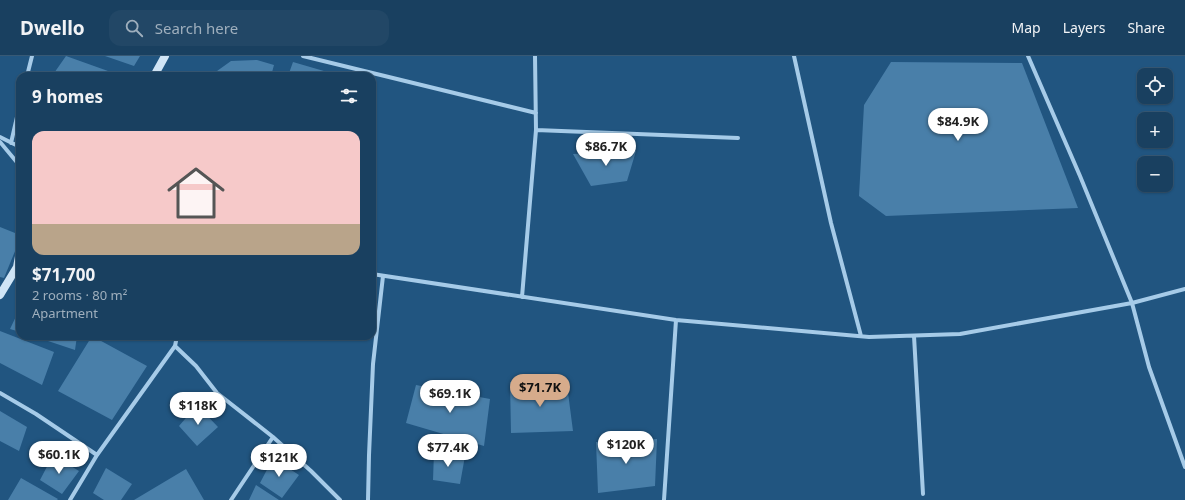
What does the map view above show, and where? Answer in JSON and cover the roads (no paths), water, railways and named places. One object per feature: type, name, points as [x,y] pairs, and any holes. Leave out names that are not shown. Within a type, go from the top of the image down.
[{"type":"street","points":[[28,72],[32,56]]},
{"type":"street","points":[[156,72],[165,56]]},
{"type":"street","points":[[303,56],[368,72]]},
{"type":"street","points":[[522,297],[536,130],[535,56]]},
{"type":"street","points":[[794,56],[831,223],[861,336]]},
{"type":"street","points":[[1028,56],[1080,176],[1132,303],[1149,367],[1185,467]]},
{"type":"street","points":[[376,74],[536,113]]},
{"type":"street","points":[[10,142],[16,119]]},
{"type":"street","points":[[536,130],[738,138]]},
{"type":"street","points":[[0,137],[16,145]]},
{"type":"street","points":[[0,142],[16,161]]},
{"type":"street","points":[[0,295],[16,269]]},
{"type":"street","points":[[376,275],[676,320],[861,336],[960,334],[1132,303],[1185,289]]},
{"type":"street","points":[[376,338],[383,276]]},
{"type":"street","points":[[664,500],[676,320]]},
{"type":"street","points":[[914,336],[923,494]]},
{"type":"street","points":[[70,500],[97,455],[175,346],[176,340]]},
{"type":"street","points":[[368,500],[373,364],[376,340]]},
{"type":"street","points":[[175,346],[196,366],[217,393],[273,437],[311,471],[340,500]]},
{"type":"street","points":[[0,393],[36,414],[97,455]]},
{"type":"street","points":[[231,500],[273,437]]}]
